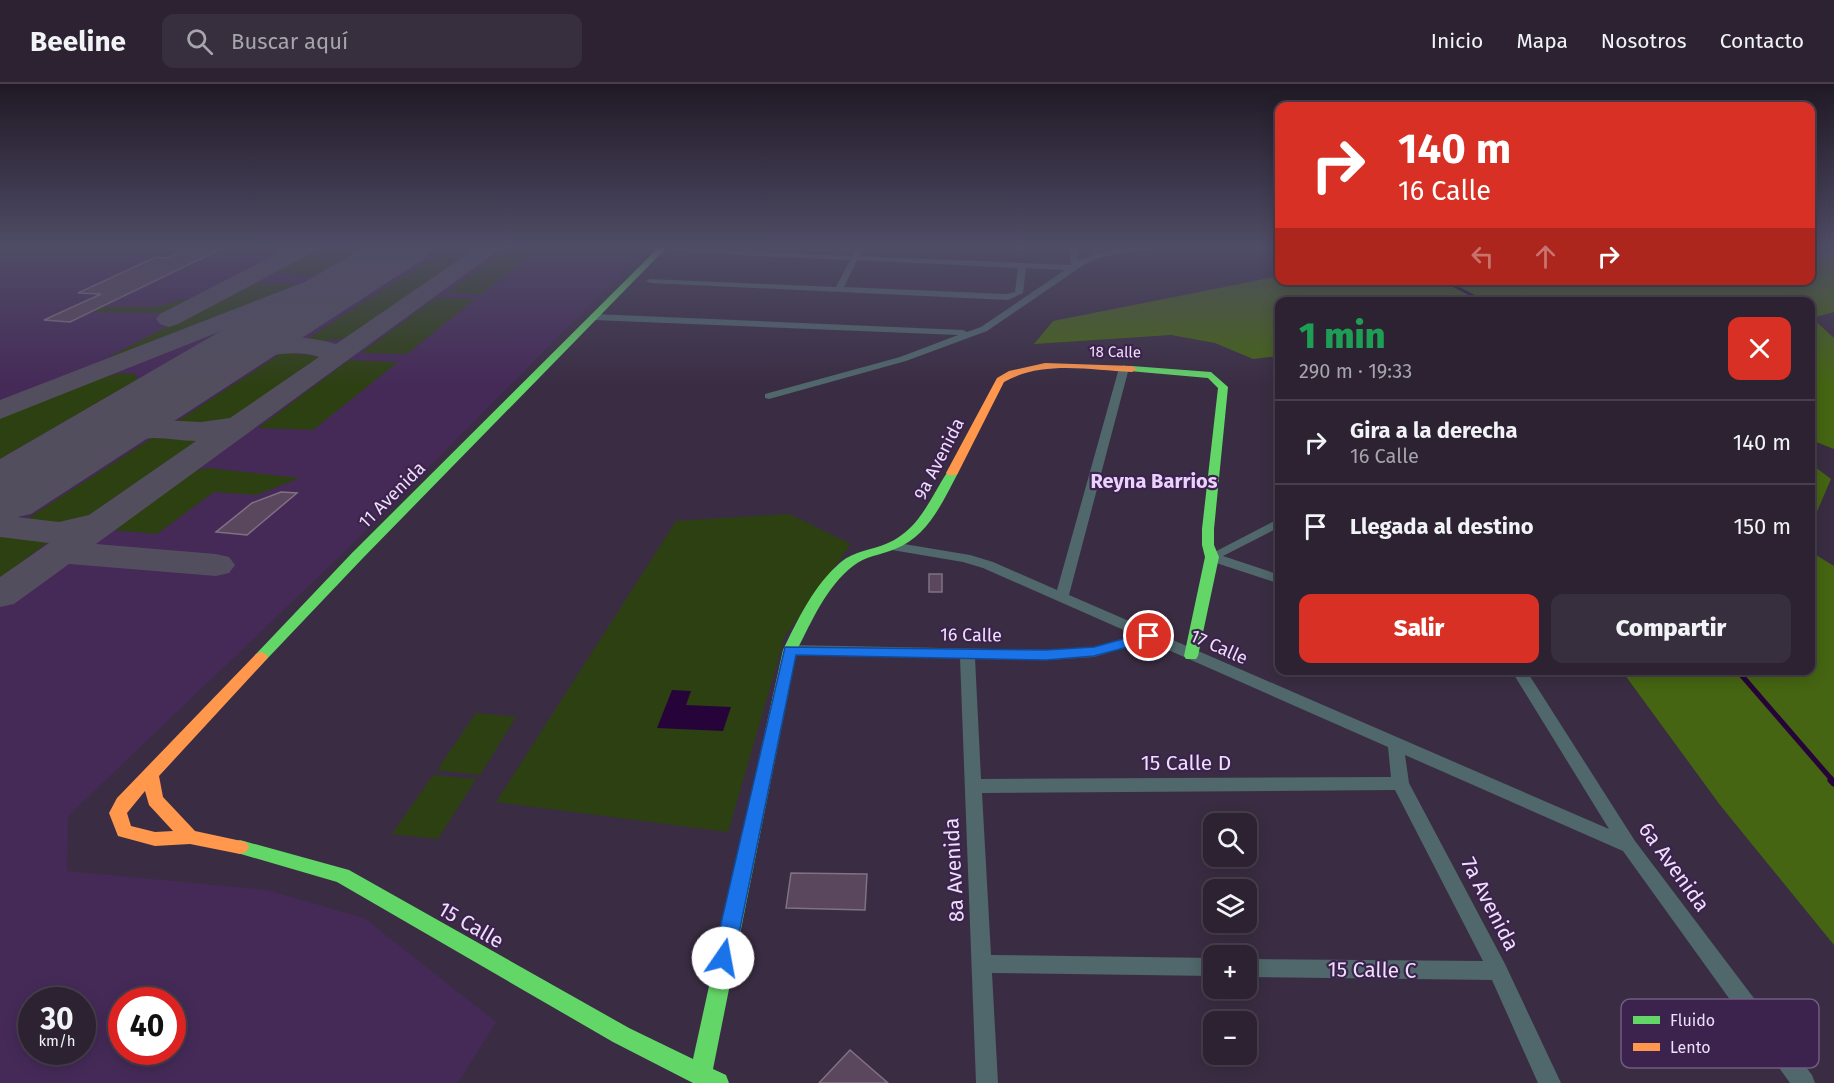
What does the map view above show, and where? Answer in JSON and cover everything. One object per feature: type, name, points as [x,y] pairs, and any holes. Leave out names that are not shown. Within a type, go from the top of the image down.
[{"type":"main road","name":"11 Avenida","points":[[190,837],[155,839],[124,831],[118,813],[123,803],[357,556],[594,316],[620,293]]},
{"type":"main road","name":"18 Calle","points":[[1012,371],[1033,367],[1124,368],[1201,373],[1217,379],[1223,387],[1209,529],[1208,545],[1212,557]]},
{"type":"main road","name":"9a Avenida","points":[[701,1075],[719,979],[790,650],[808,617],[839,572],[860,555],[897,543],[930,515],[1000,380],[1012,371]]},
{"type":"main road","points":[[1191,656],[1212,557]]},
{"type":"main road","points":[[150,774],[155,800],[190,837]]},
{"type":"main road","name":"15 Calle","points":[[190,837],[251,849],[342,876],[621,1035],[718,1083]]},
{"type":"street","points":[[904,293],[1014,297],[1018,293]]},
{"type":"street","points":[[770,396],[903,358],[977,332],[1037,293]]},
{"type":"street","points":[[594,316],[977,332]]},
{"type":"street","points":[[1062,597],[1124,368]]},
{"type":"street","points":[[1212,557],[1275,525]]},
{"type":"street","name":"17 Calle","points":[[897,543],[988,565],[1396,746],[1629,846]]},
{"type":"street","points":[[1212,557],[1275,578]]},
{"type":"street","name":"16 Calle","points":[[790,650],[967,655],[1094,652],[1149,636]]},
{"type":"street","name":"8a Avenida","points":[[967,655],[987,1083]]},
{"type":"street","name":"6a Avenida","points":[[1521,675],[1629,846],[1742,999]]},
{"type":"street","name":"7a Avenida","points":[[1396,746],[1400,783],[1498,971],[1550,1083]]},
{"type":"street","name":"15 Calle D","points":[[972,786],[1400,783]]},
{"type":"street","points":[[981,964],[1203,967]]},
{"type":"street","name":"15 Calle C","points":[[1257,968],[1498,971]]},
{"type":"street","name":"6a Avenida","points":[[1793,1068],[1804,1083]]},
{"type":"shaded area","points":[[0,293],[603,293],[342,554],[68,816],[67,871],[267,890],[364,918],[496,1022],[458,1083],[0,1083]]},
{"type":"shaded area","points":[[672,690],[691,691],[686,705],[731,707],[723,731],[657,728]]},
{"type":"green space","points":[[231,293],[283,293],[120,357],[107,358]]},
{"type":"green space","points":[[378,293],[412,293],[347,338],[315,342],[307,339]]},
{"type":"green space","points":[[454,293],[483,293],[480,295]]},
{"type":"green space","points":[[1196,293],[1834,293],[1834,312],[1815,317],[1815,297],[1275,297],[1275,356],[1253,359],[1215,343],[1171,335],[1034,344],[1053,321]]},
{"type":"green space","points":[[441,297],[475,299],[407,354],[361,353],[431,301]]},
{"type":"green space","points":[[185,299],[202,299],[174,313],[92,312],[102,307],[156,307]]},
{"type":"green space","points":[[1815,321],[1834,338],[1834,449],[1815,442]]},
{"type":"green space","points":[[283,352],[317,356],[318,359],[223,425],[211,428],[170,426]]},
{"type":"green space","points":[[349,360],[398,362],[313,430],[258,428]]},
{"type":"green space","points":[[122,373],[135,374],[138,379],[0,459],[0,416],[91,380]]},
{"type":"green space","points":[[158,434],[204,437],[73,526],[22,522]]},
{"type":"green space","points":[[1815,467],[1831,479],[1815,516]]},
{"type":"green space","points":[[209,468],[300,478],[256,495],[214,492],[157,534],[112,530],[193,471]]},
{"type":"green space","points":[[789,514],[851,544],[785,636],[728,832],[496,802],[676,521]]},
{"type":"green space","points":[[0,537],[45,540],[48,542],[0,578]]},
{"type":"green space","points":[[1815,554],[1834,566],[1834,945],[1720,805],[1625,675],[1815,675]]},
{"type":"green space","points":[[476,713],[516,717],[480,775],[437,770]]},
{"type":"green space","points":[[433,775],[476,779],[438,839],[392,834]]},
{"type":"building","points":[[78,293],[131,293],[70,322],[44,320],[101,294]]},
{"type":"building","points":[[281,492],[297,493],[247,535],[216,532],[252,503]]},
{"type":"building","points":[[929,574],[942,574],[942,592],[929,592]]},
{"type":"building","points":[[791,873],[867,874],[865,910],[786,908]]},
{"type":"building","points":[[850,1050],[888,1083],[819,1083]]},
{"type":"waterway","points":[[1467,293],[1475,297]]},
{"type":"waterway","points":[[1741,675],[1833,781]]},
{"type":"waterway","points":[[1831,780],[1834,783]]},
{"type":"taxiway","points":[[169,319],[219,293]]},
{"type":"taxiway","points":[[0,410],[297,293]]},
{"type":"taxiway","points":[[332,360],[427,293]]},
{"type":"taxiway","points":[[235,351],[271,346],[314,347],[333,353],[332,360]]},
{"type":"taxiway","points":[[61,552],[332,360]]},
{"type":"taxiway","points":[[145,406],[136,421],[156,429],[201,432],[238,425]]},
{"type":"taxiway","points":[[83,445],[119,433],[154,429]]},
{"type":"taxiway","points":[[0,496],[6,491]]},
{"type":"taxiway","points":[[0,526],[59,533],[93,525]]},
{"type":"taxiway","points":[[61,552],[67,544]]},
{"type":"taxiway","points":[[0,595],[61,552]]},
{"type":"taxiway","points":[[61,552],[216,565]]},
{"type":"runway","points":[[0,495],[330,293]]},
{"type":"traffic: fast","points":[[261,657],[357,556],[618,293]]},
{"type":"traffic: fast","points":[[1132,369],[1211,375],[1223,387],[1208,529],[1208,545],[1212,557],[1191,656]]},
{"type":"traffic: fast","points":[[701,1075],[790,650],[814,605],[837,574],[857,558],[892,546],[913,533],[935,505],[952,473]]},
{"type":"traffic: fast","points":[[240,847],[342,876],[621,1035],[718,1083]]},
{"type":"traffic: slow","points":[[952,473],[1000,380],[1028,368],[1045,366],[1132,369]]},
{"type":"traffic: slow","points":[[240,847],[190,837],[155,839],[124,831],[118,813],[123,803],[261,657]]},
{"type":"traffic: slow","points":[[150,774],[155,800],[190,837]]},
{"type":"district","name":"Reyna Barrios","points":[[1154,481]]},
{"type":"route","points":[[723,958],[790,650],[953,655],[1046,655],[1094,652],[1149,636]]}]
